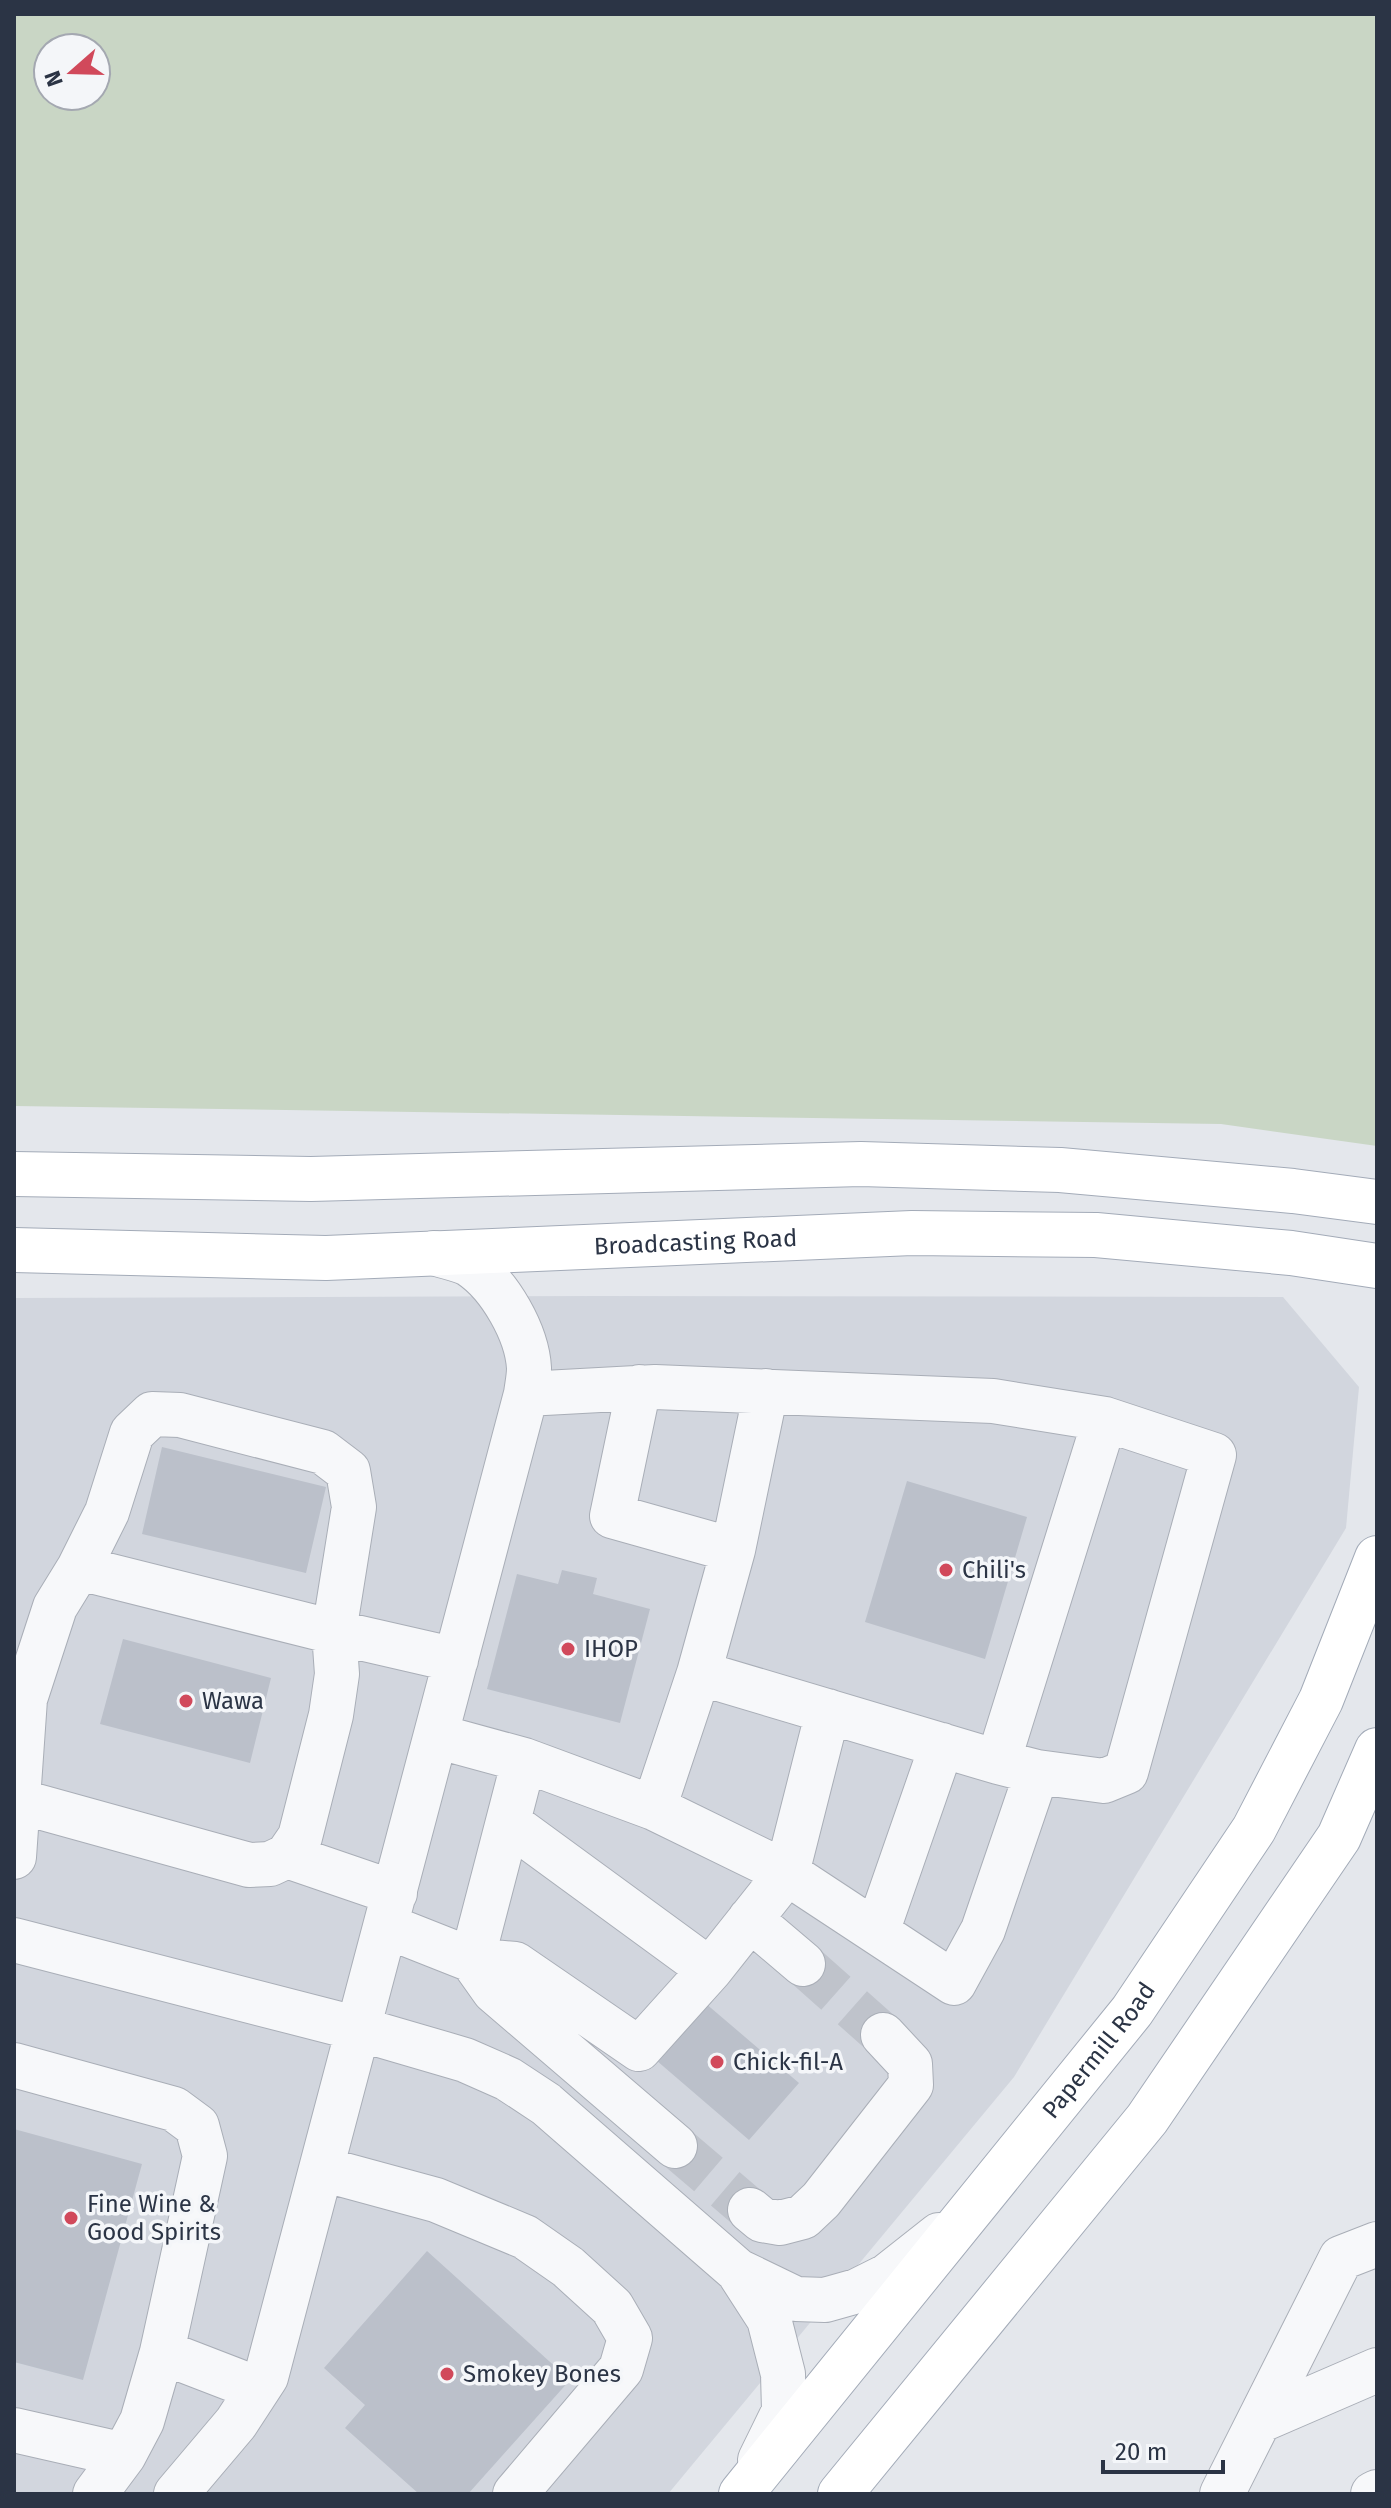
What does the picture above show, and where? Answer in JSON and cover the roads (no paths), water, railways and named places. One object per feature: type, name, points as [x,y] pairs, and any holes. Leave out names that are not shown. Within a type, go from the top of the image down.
[{"type":"main road","points":[[14,1174],[311,1179],[861,1164],[1060,1170],[1293,1191],[1377,1202]]},
{"type":"main road","name":"Broadcasting Road","points":[[14,1250],[326,1258],[943,1233],[1096,1235],[1291,1253],[1377,1266]]},
{"type":"main road","name":"Papermill Road","points":[[744,2490],[1132,2011],[1254,1829],[1321,1700],[1377,1558]]},
{"type":"main road","points":[[840,2494],[1147,2119],[1339,1837],[1377,1750]]},
{"type":"lane","points":[[176,2494],[236,2423],[266,2377],[526,1394],[529,1370],[527,1353],[506,1305],[488,1281],[469,1264],[434,1253]]},
{"type":"lane","points":[[526,1394],[639,1387],[993,1401],[1105,1419],[1214,1455],[1126,1772],[1104,1781],[1018,1767],[699,1673]]},
{"type":"lane","points":[[639,1387],[612,1516],[733,1550]]},
{"type":"lane","points":[[654,1808],[699,1673],[733,1550],[766,1391]]},
{"type":"lane","points":[[14,1857],[25,1699],[55,1607],[107,1512],[132,1433],[152,1414],[180,1415],[323,1452],[348,1471],[354,1507],[334,1632],[337,1674],[331,1715],[300,1837],[287,1856],[270,1864],[249,1865],[18,1801]]},
{"type":"lane","points":[[436,1736],[524,1760],[654,1808],[787,1873],[954,1983],[983,1930],[1018,1767],[1105,1419]]},
{"type":"lane","points":[[79,1568],[456,1660]]},
{"type":"lane","points":[[472,1960],[515,1964],[639,2049],[710,1970],[787,1873],[828,1711]]},
{"type":"lane","points":[[877,1932],[942,1745]]},
{"type":"lane","points":[[472,1960],[524,1760]]},
{"type":"lane","points":[[509,1823],[710,1970]]},
{"type":"lane","points":[[287,1856],[390,1910],[472,1960],[494,1991],[675,2146]]},
{"type":"lane","points":[[750,1919],[803,1964]]},
{"type":"lane","points":[[14,1940],[359,2029],[465,2060],[508,2079],[546,2104],[738,2271],[796,2299],[825,2300],[857,2291],[887,2276],[970,2211]]},
{"type":"lane","points":[[750,2210],[762,2220],[780,2223],[803,2217],[821,2200],[911,2085],[910,2064],[897,2046],[883,2035]]},
{"type":"lane","points":[[14,2065],[174,2109],[197,2126],[205,2156],[162,2352],[142,2421],[124,2455],[95,2494]]},
{"type":"lane","points":[[322,2169],[436,2200],[525,2237],[568,2267],[612,2307],[630,2338],[621,2369],[515,2494]]},
{"type":"lane","points":[[1222,2494],[1341,2258],[1377,2244]]},
{"type":"lane","points":[[738,2271],[769,2319],[783,2374],[784,2411],[744,2490]]},
{"type":"lane","points":[[162,2352],[258,2389]]},
{"type":"lane","points":[[1259,2421],[1377,2370]]},
{"type":"lane","points":[[14,2430],[124,2455]]},
{"type":"tunnel","points":[[803,1964],[883,2035]]},
{"type":"tunnel","points":[[675,2146],[750,2210]]},
{"type":"place","name":"Chili's","points":[[946,1570]]},
{"type":"place","name":"IHOP","points":[[568,1649]]},
{"type":"place","name":"Wawa","points":[[186,1701]]},
{"type":"place","name":"Chick-fil-A","points":[[717,2062]]},
{"type":"place","name":"Fine Wine & Good Spirits","points":[[71,2218]]},
{"type":"place","name":"Smokey Bones","points":[[447,2374]]}]
